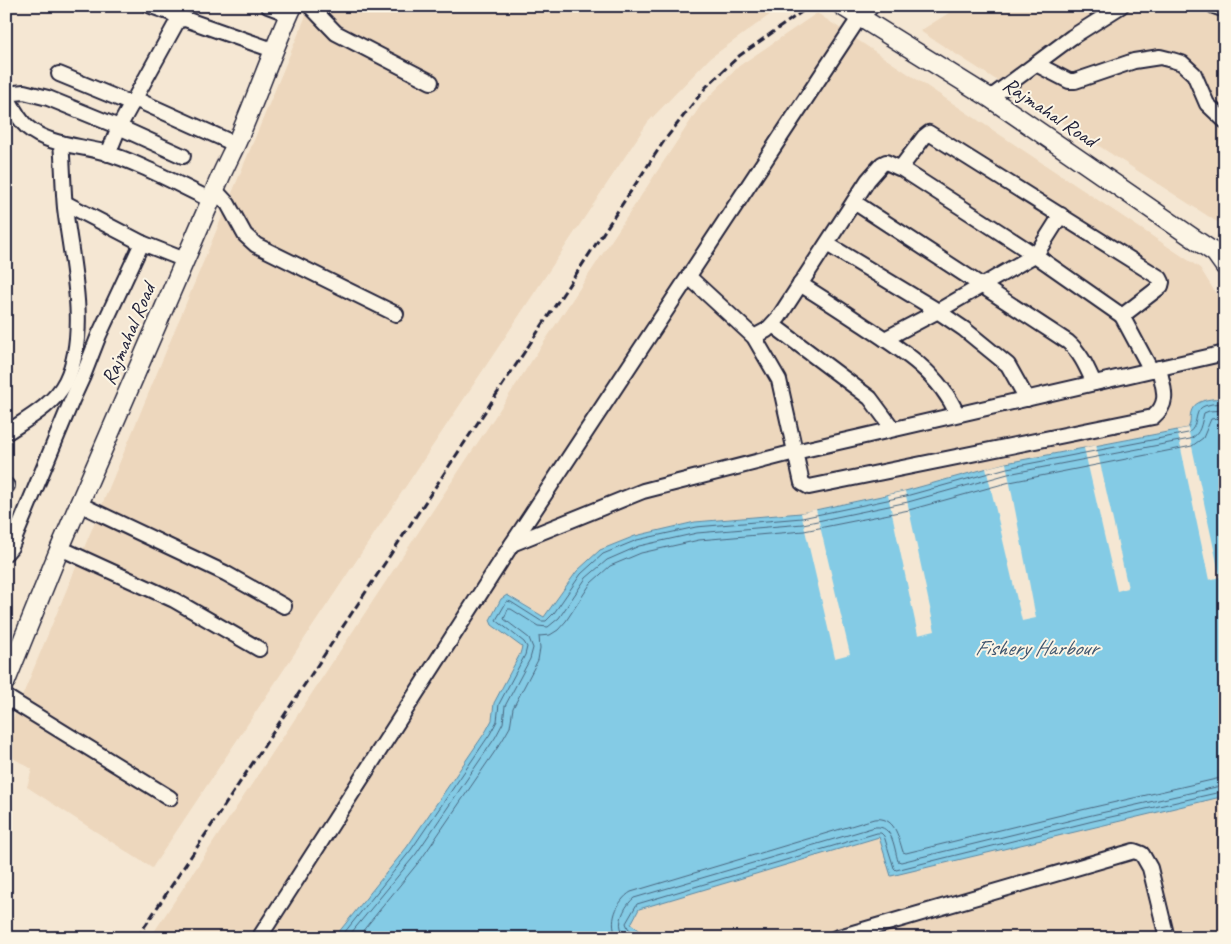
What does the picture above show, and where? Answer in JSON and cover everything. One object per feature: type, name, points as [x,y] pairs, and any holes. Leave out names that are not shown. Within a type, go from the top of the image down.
[{"type":"main road","name":"Rajmahal Road","points":[[842,6],[866,12],[1215,253],[1225,267]]},
{"type":"main road","name":"Rajmahal Road","points":[[6,681],[10,652],[60,548],[213,195],[222,169],[236,144],[291,10]]},
{"type":"street","points":[[151,6],[171,13],[181,19],[273,50]]},
{"type":"street","points":[[268,6],[291,10]]},
{"type":"street","points":[[310,6],[336,33],[431,82]]},
{"type":"street","points":[[990,98],[1072,37],[1121,6]]},
{"type":"street","points":[[1214,6],[1225,10]]},
{"type":"street","points":[[260,938],[512,544],[866,12]]},
{"type":"street","points":[[108,154],[119,127],[175,24],[181,19]]},
{"type":"street","points":[[1036,64],[1069,81],[1075,81],[1134,60],[1160,56],[1182,64],[1194,74],[1207,104],[1225,121]]},
{"type":"street","points":[[59,74],[236,144]]},
{"type":"street","points":[[183,156],[48,98],[24,92],[6,94],[20,118],[28,127],[52,141],[108,154],[213,195],[228,204],[245,235],[256,245],[396,314]]},
{"type":"street","points":[[899,167],[906,163],[926,134],[933,134],[1160,278],[1161,286],[1122,316]]},
{"type":"street","points":[[6,433],[37,413],[51,401],[63,386],[72,366],[78,320],[76,287],[65,203],[61,143]]},
{"type":"street","points":[[688,277],[754,337],[779,380],[802,483],[809,487],[1152,417],[1162,407],[1165,398],[1155,369],[1122,316],[1035,255],[899,167],[886,162],[868,180],[773,325],[754,337]]},
{"type":"street","points":[[854,202],[1060,336],[1075,348],[1094,383]]},
{"type":"street","points":[[65,203],[142,242],[185,260]]},
{"type":"street","points":[[885,339],[1035,255],[1061,215]]},
{"type":"street","points":[[6,553],[11,547],[99,335],[142,242]]},
{"type":"street","points":[[827,244],[938,311],[964,329],[1000,358],[1014,374],[1026,398]]},
{"type":"street","points":[[800,284],[885,339],[918,363],[936,380],[951,400],[957,414]]},
{"type":"street","points":[[773,325],[870,398],[893,429]]},
{"type":"street","points":[[512,544],[643,491],[795,452],[1225,353]]},
{"type":"street","points":[[79,504],[225,573],[284,606]]},
{"type":"street","points":[[60,548],[174,600],[259,650]]},
{"type":"street","points":[[6,697],[170,798]]},
{"type":"street","points":[[836,938],[1134,851],[1142,854],[1150,868],[1167,938]]},
{"type":"shaded area","points":[[310,6],[782,6],[710,58],[648,122],[152,868],[27,787],[32,769],[6,754],[6,735]]},
{"type":"shaded area","points":[[960,6],[1225,6],[1225,227],[920,31]]},
{"type":"shaded area","points":[[817,13],[1200,268],[1225,308],[1225,398],[1206,400],[1191,411],[1191,420],[1188,428],[1006,463],[905,491],[801,513],[695,522],[635,536],[601,550],[577,571],[544,617],[513,597],[501,599],[490,620],[522,647],[494,703],[492,720],[407,847],[334,938],[150,938],[701,105],[739,66]]},
{"type":"shaded area","points":[[1225,796],[1225,938],[638,938],[642,931],[631,924],[639,909],[879,837],[891,876]]},
{"type":"water","name":"Fishery Harbour","points":[[1225,398],[1225,796],[891,876],[879,837],[639,909],[631,924],[642,932],[638,938],[334,938],[407,847],[492,720],[494,703],[522,647],[492,625],[490,620],[501,599],[507,595],[544,617],[577,571],[600,550],[635,536],[695,522],[801,513],[905,491],[1006,463],[1188,428],[1191,412],[1196,404],[1205,400]]},
{"type":"pier","points":[[1188,428],[1220,577],[1209,580],[1177,430]]},
{"type":"pier","points":[[1096,445],[1128,588],[1117,591],[1084,448]]},
{"type":"pier","points":[[1006,463],[1036,618],[1022,621],[986,468]]},
{"type":"pier","points":[[905,491],[935,631],[918,635],[888,495]]},
{"type":"pier","points":[[816,509],[850,654],[835,658],[801,513]]},
{"type":"railway","points":[[137,938],[664,141],[706,87],[739,56],[810,6]]}]
